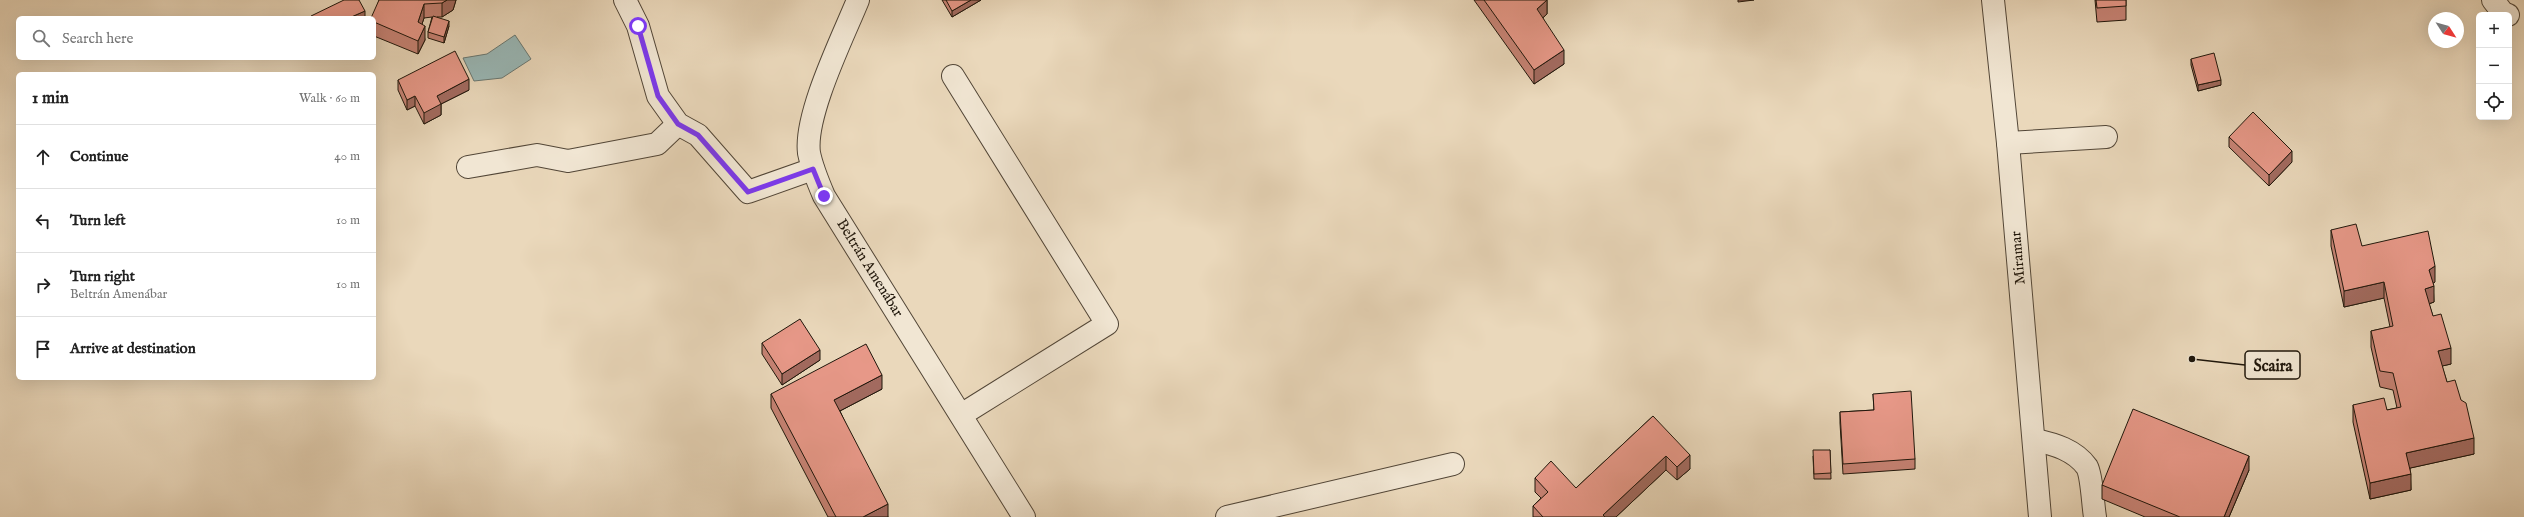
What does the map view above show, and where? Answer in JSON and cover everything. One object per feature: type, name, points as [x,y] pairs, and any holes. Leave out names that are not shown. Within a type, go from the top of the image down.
[{"type":"street","points":[[625,0],[638,26],[658,96],[678,124],[698,135],[748,192],[813,169]]},
{"type":"street","name":"Beltrán Amenábar","points":[[858,0],[810,125],[809,151],[813,169],[824,196],[1024,517]]},
{"type":"street","name":"Miramar","points":[[1993,0],[2008,143],[2035,440],[2040,517]]},
{"type":"street","points":[[2493,0],[2502,12]]},
{"type":"street","points":[[2512,16],[2524,18]]},
{"type":"street","points":[[953,76],[1107,324],[961,415]]},
{"type":"street","points":[[468,167],[536,155],[568,161],[657,144],[678,124]]},
{"type":"street","points":[[2008,143],[2106,137]]},
{"type":"street","points":[[2035,440],[2068,450],[2087,468],[2095,517]]},
{"type":"street","points":[[1227,517],[1453,464]]},
{"type":"water","points":[[515,35],[531,59],[502,78],[474,81],[463,58],[487,54]]},
{"type":"building","points":[[344,0],[359,0],[365,11],[354,16],[311,16]]},
{"type":"building","points":[[379,0],[447,0],[442,3],[424,4],[418,22],[425,26],[418,41],[376,23],[376,16],[372,16]]},
{"type":"building","points":[[946,0],[971,0],[952,11]]},
{"type":"building","points":[[1484,0],[1547,0],[1537,9],[1564,50],[1534,70]]},
{"type":"building","points":[[2096,0],[2126,0],[2126,6],[2097,8]]},
{"type":"building","points":[[433,16],[449,21],[444,37],[428,32]]},
{"type":"building","points":[[455,51],[469,79],[437,96],[441,104],[424,113],[415,96],[407,100],[398,80]]},
{"type":"building","points":[[2214,53],[2221,80],[2198,85],[2191,59]]},
{"type":"building","points":[[2253,112],[2292,151],[2269,175],[2229,137]]},
{"type":"building","points":[[2356,224],[2362,246],[2428,231],[2435,266],[2429,270],[2434,286],[2425,289],[2433,316],[2441,314],[2451,348],[2438,351],[2447,382],[2455,380],[2461,400],[2466,403],[2474,438],[2406,453],[2411,474],[2370,483],[2353,405],[2384,398],[2387,410],[2401,407],[2393,373],[2380,371],[2371,331],[2393,326],[2384,282],[2344,291],[2331,230]]},
{"type":"building","points":[[800,319],[820,350],[782,374],[762,343]]},
{"type":"building","points":[[866,344],[882,375],[834,400],[888,504],[863,517],[836,517],[771,394]]},
{"type":"building","points":[[1911,391],[1915,459],[1843,464],[1840,412],[1874,410],[1873,394]]},
{"type":"building","points":[[2133,409],[2249,456],[2224,517],[2180,517],[2102,485]]},
{"type":"building","points":[[1653,416],[1690,455],[1677,467],[1666,456],[1603,515],[1605,517],[1543,517],[1533,506],[1548,492],[1535,478],[1551,461],[1576,488]]},
{"type":"building","points":[[1813,450],[1830,450],[1831,473],[1814,474]]},
{"type":"place","name":"Scaira","points":[[2192,359]]},
{"type":"route","points":[[638,26],[658,96],[678,124],[698,135],[748,192],[813,169],[824,196]]}]
